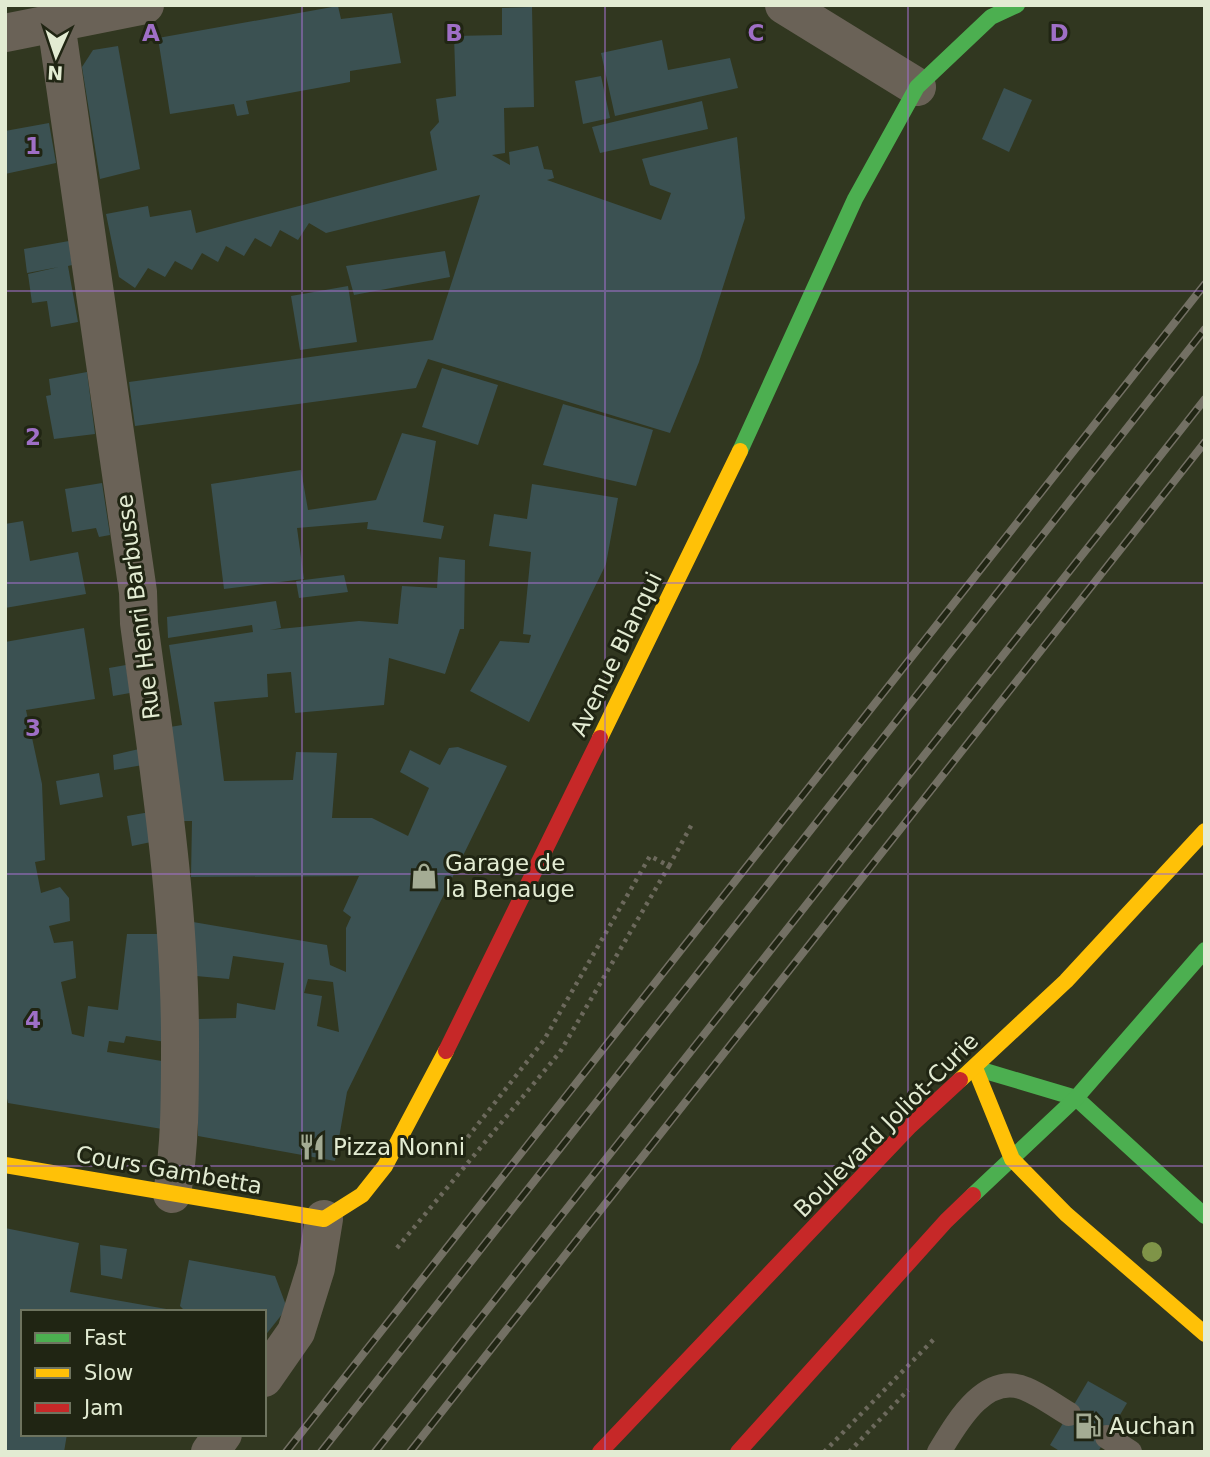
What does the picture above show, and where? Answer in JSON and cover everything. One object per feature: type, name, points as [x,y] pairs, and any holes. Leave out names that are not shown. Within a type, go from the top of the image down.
[{"type":"main road","name":"Avenue Blanqui","points":[[324,1219],[362,1195],[385,1166],[407,1129],[730,473],[855,199],[918,87],[997,9]]},
{"type":"main road","name":"Boulevard Joliot-Curie","points":[[600,1452],[910,1125],[975,1068],[1073,974],[1205,831]]},
{"type":"main road","points":[[737,1452],[946,1221],[1076,1098],[1205,950]]},
{"type":"main road","points":[[975,1068],[1076,1098],[1205,1216]]},
{"type":"main road","points":[[975,1068],[1012,1159],[1066,1214],[1205,1334]]},
{"type":"main road","name":"Cours Gambetta","points":[[5,1165],[324,1219]]},
{"type":"street","points":[[5,33],[145,5]]},
{"type":"street","points":[[784,5],[918,87]]},
{"type":"street","name":"Rue Henri Barbusse","points":[[56,23],[138,592],[139,623],[172,875],[180,1024],[180,1144],[172,1194]]},
{"type":"street","points":[[266,1375],[296,1332],[316,1268],[324,1219]]},
{"type":"street","points":[[209,1452],[221,1436]]},
{"type":"lane","points":[[939,1452],[960,1417],[981,1395],[1002,1386],[1023,1387],[1069,1414]]},
{"type":"lane","points":[[1107,1437],[1130,1452]]},
{"type":"path","points":[[397,1248],[560,1052],[692,824]]},
{"type":"path","points":[[453,1156],[544,1040],[650,856],[669,866]]},
{"type":"path","points":[[824,1452],[936,1336]]},
{"type":"path","points":[[849,1452],[908,1390]]},
{"type":"building","points":[[338,6],[341,19],[392,13],[401,63],[350,71],[350,82],[246,101],[249,114],[237,116],[234,104],[170,114],[158,38]]},
{"type":"building","points":[[532,7],[534,107],[504,108],[505,153],[492,155],[510,165],[509,152],[538,146],[544,169],[552,170],[554,178],[547,180],[661,220],[671,193],[650,185],[642,159],[737,137],[745,218],[699,362],[670,433],[428,359],[416,388],[135,426],[129,382],[433,340],[480,195],[326,233],[309,223],[298,240],[280,230],[271,247],[255,238],[244,256],[226,246],[218,262],[202,253],[192,270],[175,261],[165,277],[148,268],[135,288],[119,277],[106,214],[148,206],[150,217],[191,210],[196,233],[437,170],[430,132],[439,122],[436,99],[456,96],[454,36],[502,35],[502,8]]},
{"type":"building","points":[[662,40],[668,70],[730,58],[738,88],[615,116],[601,53]]},
{"type":"building","points":[[118,46],[140,169],[100,179],[82,67],[93,50]]},
{"type":"building","points":[[601,76],[610,118],[583,124],[575,81]]},
{"type":"building","points":[[1004,88],[1032,100],[1009,152],[982,139]]},
{"type":"building","points":[[702,101],[708,129],[600,153],[592,127]]},
{"type":"building","points":[[49,123],[56,163],[5,174],[5,131]]},
{"type":"building","points":[[69,241],[72,265],[68,266],[78,322],[51,327],[47,301],[32,303],[28,274],[59,267],[27,273],[24,249]]},
{"type":"building","points":[[445,251],[450,277],[354,295],[346,266]]},
{"type":"building","points":[[348,286],[357,342],[300,350],[291,296]]},
{"type":"building","points":[[442,368],[498,385],[478,445],[422,427]]},
{"type":"building","points":[[87,372],[95,434],[54,439],[46,396],[51,395],[49,379]]},
{"type":"building","points":[[563,404],[653,430],[636,486],[543,465]]},
{"type":"building","points":[[402,433],[436,441],[423,522],[444,526],[441,539],[367,529],[368,522],[297,528],[304,579],[224,589],[211,484],[301,470],[308,510],[376,500]]},
{"type":"building","points":[[102,483],[110,535],[99,537],[96,528],[72,532],[65,489]]},
{"type":"building","points":[[532,484],[618,498],[606,564],[529,722],[470,691],[500,641],[529,643],[531,635],[523,634],[531,552],[489,546],[494,514],[527,519]]},
{"type":"building","points":[[23,521],[30,561],[78,552],[86,594],[5,608],[5,524]]},
{"type":"building","points":[[439,557],[465,560],[464,629],[460,629],[445,674],[389,658],[384,705],[295,713],[291,672],[267,674],[268,697],[214,702],[224,781],[293,780],[296,752],[337,753],[332,818],[372,818],[408,836],[429,788],[400,772],[410,750],[440,765],[449,748],[458,747],[507,766],[347,1092],[335,1161],[198,1136],[198,1019],[236,1018],[237,1003],[275,1010],[284,963],[233,956],[229,979],[196,976],[193,922],[327,945],[330,965],[346,972],[346,928],[351,917],[343,911],[359,876],[191,877],[192,821],[181,821],[170,727],[182,725],[169,645],[253,632],[252,625],[168,638],[167,617],[276,601],[281,628],[270,630],[359,621],[398,624],[402,586],[437,588]],"holes":[[[308,979],[333,982],[339,1032],[317,1026],[322,996],[304,993]]]},
{"type":"building","points":[[344,575],[348,592],[299,598],[296,581]]},
{"type":"building","points":[[84,628],[95,699],[26,710],[42,784],[45,860],[35,862],[41,893],[60,887],[69,898],[70,921],[49,926],[54,943],[73,941],[76,978],[61,982],[72,1034],[84,1037],[88,1006],[118,1010],[127,934],[165,934],[166,1042],[126,1036],[124,1043],[109,1041],[107,1052],[168,1062],[168,1130],[8,1103],[5,1089],[5,642]]},
{"type":"building","points":[[126,665],[130,693],[113,696],[109,668]]},
{"type":"building","points":[[139,749],[143,765],[114,770],[113,755]]},
{"type":"building","points":[[99,773],[103,797],[60,805],[56,781]]},
{"type":"building","points":[[150,812],[156,841],[132,846],[127,816]]},
{"type":"building","points":[[5,1228],[79,1243],[70,1292],[172,1310],[21,1310],[21,1436],[67,1436],[64,1452],[5,1452]]},
{"type":"building","points":[[100,1245],[127,1249],[122,1279],[101,1275]]},
{"type":"building","points":[[189,1260],[275,1276],[287,1308],[266,1334],[266,1310],[184,1310],[180,1306]]},
{"type":"building","name":"Auchan","points":[[1088,1381],[1127,1403],[1098,1452],[1061,1452],[1050,1445]]},
{"type":"railway","points":[[286,1452],[1205,284]]},
{"type":"railway","points":[[321,1452],[1205,329]]},
{"type":"railway","points":[[375,1452],[1205,399]]},
{"type":"railway","points":[[410,1452],[1205,442]]},
{"type":"traffic: fast","points":[[740,451],[855,199],[917,87],[991,17],[1017,5]]},
{"type":"traffic: fast","points":[[973,1195],[1076,1098],[1205,950]]},
{"type":"traffic: fast","points":[[975,1068],[1076,1098],[1205,1216]]},
{"type":"traffic: slow","points":[[600,738],[740,451]]},
{"type":"traffic: slow","points":[[960,1080],[1066,981],[1205,831]]},
{"type":"traffic: slow","points":[[5,1165],[324,1219],[362,1195],[385,1166],[446,1051]]},
{"type":"traffic: slow","points":[[975,1068],[1012,1159],[1066,1214],[1205,1334]]},
{"type":"traffic: jam","points":[[446,1051],[600,738]]},
{"type":"traffic: jam","points":[[600,1452],[910,1126],[960,1080]]},
{"type":"traffic: jam","points":[[738,1452],[946,1221],[973,1195]]},
{"type":"place","name":"Garage de la Benauge","points":[[424,876]]},
{"type":"place","name":"Pizza Nonni","points":[[312,1147]]},
{"type":"place","name":"Auchan","points":[[1088,1426]]}]
